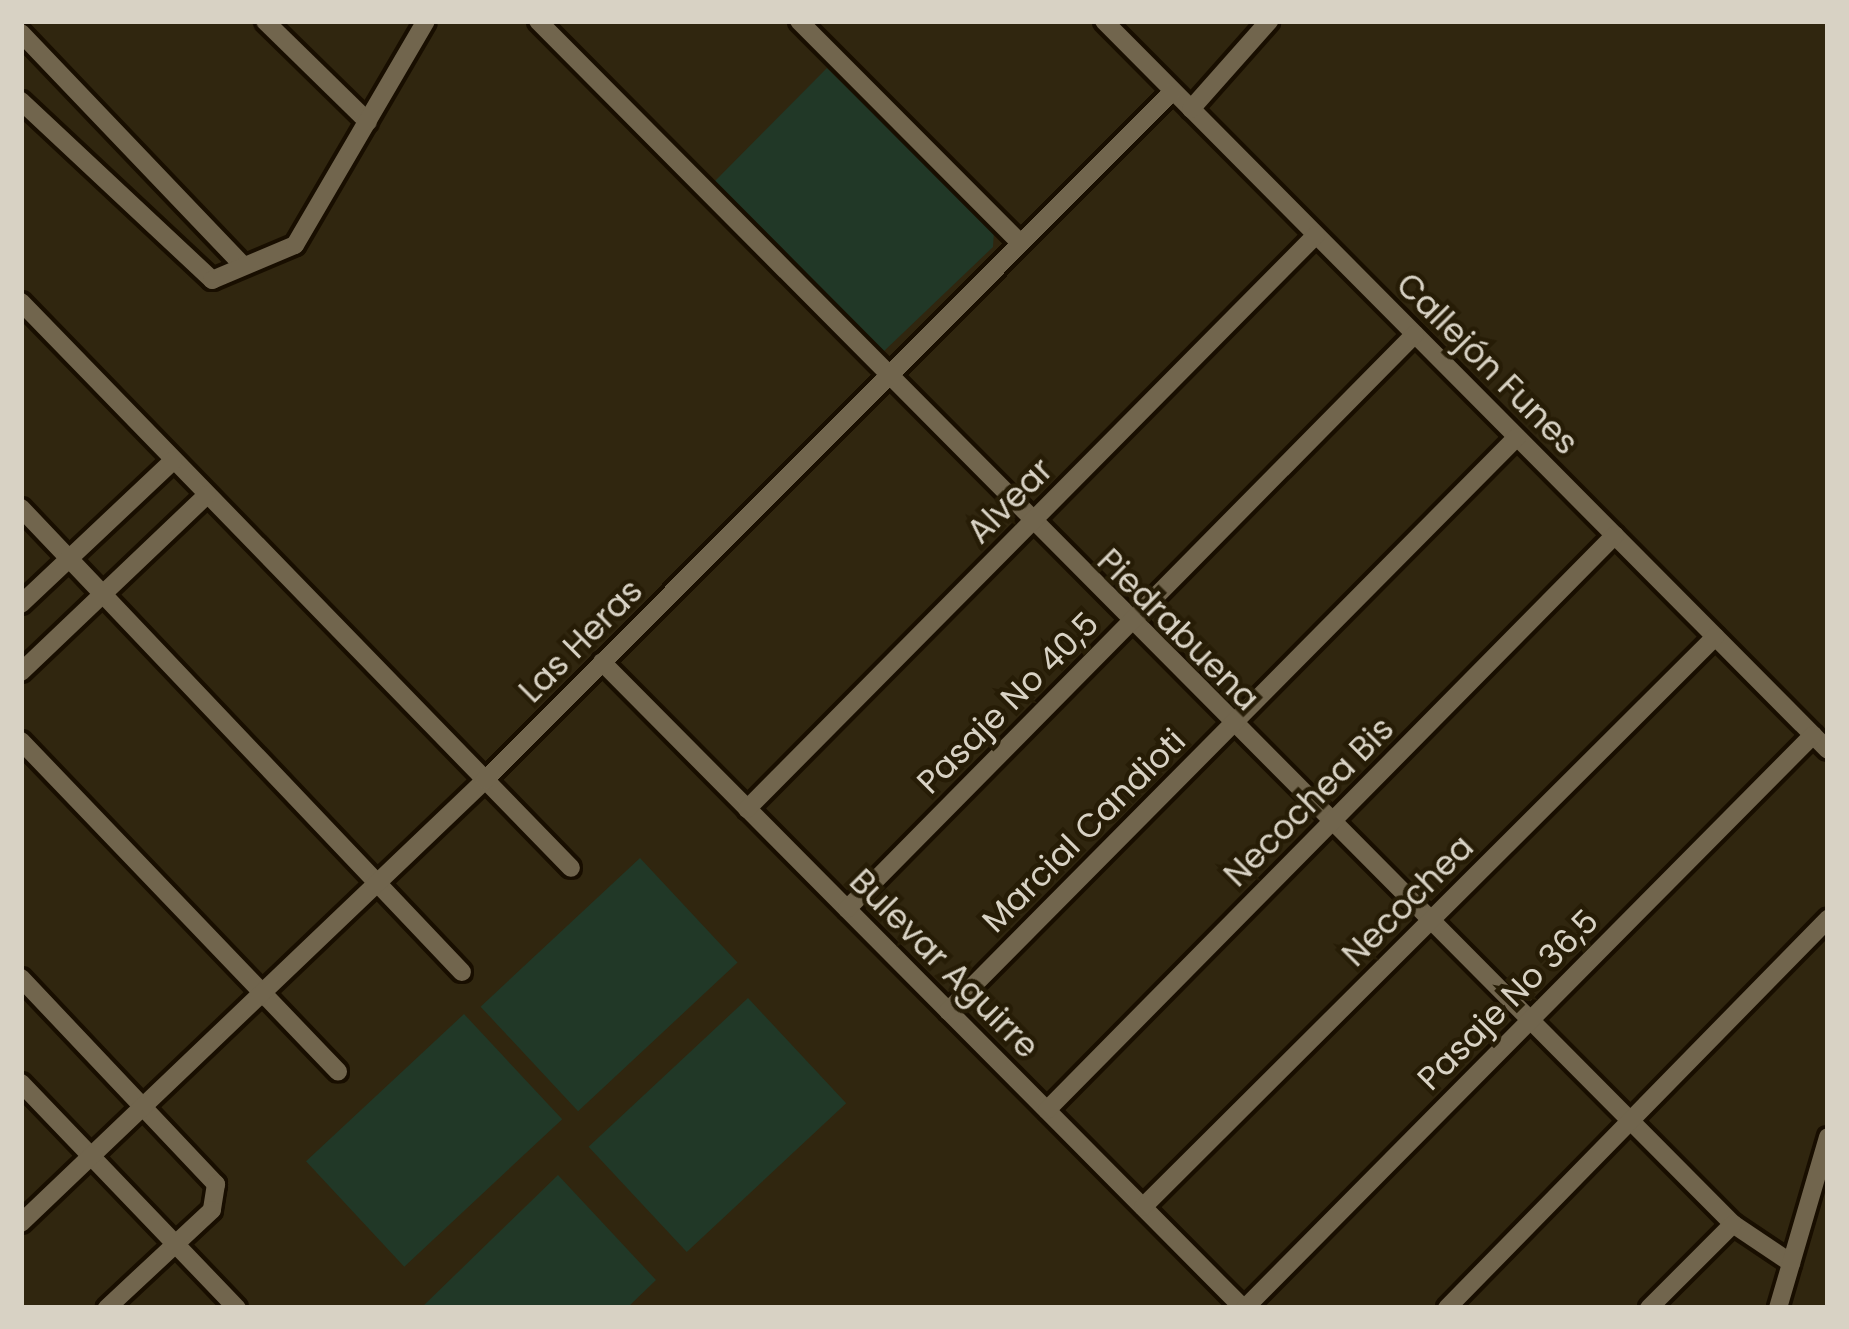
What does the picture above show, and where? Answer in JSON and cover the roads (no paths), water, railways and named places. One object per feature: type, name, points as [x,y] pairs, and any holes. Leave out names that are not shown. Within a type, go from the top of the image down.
[{"type":"street","points":[[265,21],[368,122]]},
{"type":"street","points":[[21,101],[203,279],[295,245],[426,21]]},
{"type":"street","name":"Piedrabuena","points":[[538,21],[885,382],[1733,1225],[1791,1263]]},
{"type":"street","points":[[799,21],[1019,243]]},
{"type":"street","name":"Callejón Funes","points":[[1105,21],[1828,750]]},
{"type":"street","points":[[1191,109],[1269,21]]},
{"type":"street","points":[[21,33],[240,262]]},
{"type":"street","name":"Las Heras","points":[[21,1223],[485,780],[1172,92]]},
{"type":"street","name":"Alvear","points":[[747,809],[1316,235]]},
{"type":"street","points":[[21,302],[572,868]]},
{"type":"street","name":"Pasaje No 40,5","points":[[847,909],[1415,334]]},
{"type":"street","name":"Marcial Candioti","points":[[948,1011],[1517,437]]},
{"type":"street","points":[[21,604],[173,460]]},
{"type":"street","points":[[21,672],[207,495]]},
{"type":"street","points":[[21,508],[462,972]]},
{"type":"street","name":"Necochea Bis","points":[[1046,1110],[1615,535]]},
{"type":"street","name":"Necochea","points":[[1143,1207],[1715,637]]},
{"type":"street","name":"Bulevar Aguirre","points":[[602,662],[1244,1308]]},
{"type":"street","name":"Pasaje No 36,5","points":[[1244,1308],[1813,735]]},
{"type":"street","points":[[21,741],[338,1072]]},
{"type":"street","points":[[1447,1308],[1828,919]]},
{"type":"street","points":[[21,978],[216,1184],[212,1210],[107,1308]]},
{"type":"street","points":[[21,1083],[237,1308]]},
{"type":"street","points":[[1778,1308],[1828,1137]]},
{"type":"street","points":[[1649,1308],[1733,1225]]}]
